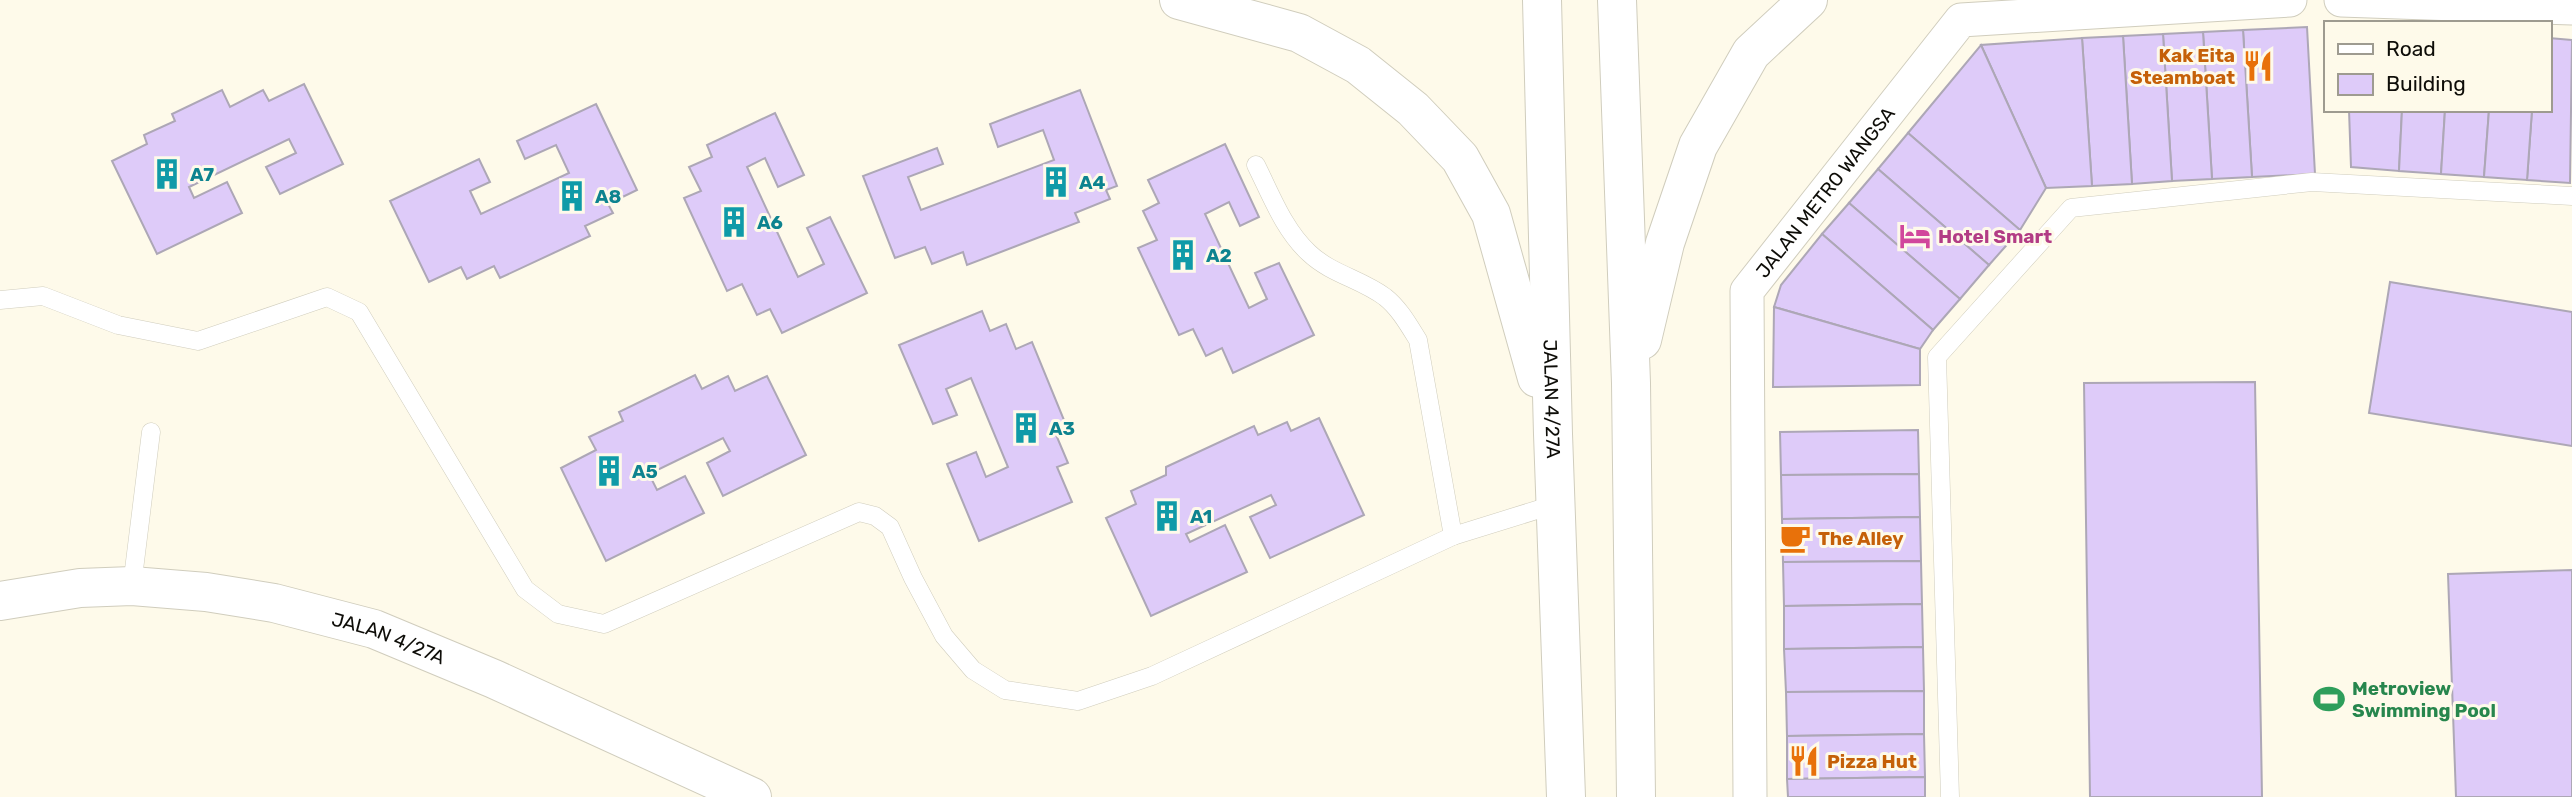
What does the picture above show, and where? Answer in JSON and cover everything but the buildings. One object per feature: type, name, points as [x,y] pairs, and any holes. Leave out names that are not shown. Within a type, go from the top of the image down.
[{"type":"street","points":[[1179,0],[1299,33],[1358,65],[1413,109],[1460,158],[1491,214],[1552,434]]},
{"type":"street","name":"JALAN 4/27A","points":[[1542,0],[1552,434],[1566,797]]},
{"type":"street","points":[[1617,0],[1631,383],[1636,797]]},
{"type":"street","points":[[1631,383],[1665,243],[1698,146],[1751,53],[1808,0]]},
{"type":"street","name":"JALAN METRO WANGSA","points":[[1751,797],[1746,291],[1961,20],[2290,0]]},
{"type":"street","points":[[2341,0],[2572,8]]},
{"type":"street","name":"JALAN 4/27A","points":[[0,601],[80,588],[132,586],[206,592],[274,603],[374,629],[494,679],[751,797]]},
{"type":"lane","points":[[1256,165],[1291,233],[1310,254],[1334,272],[1367,286],[1386,298],[1402,314],[1418,340],[1453,536]]},
{"type":"lane","points":[[1950,797],[1937,357],[2071,208],[2312,182],[2572,197]]},
{"type":"lane","points":[[0,300],[43,296],[118,325],[198,341],[327,298],[359,312],[525,589],[558,614],[604,624],[859,512],[875,516],[891,527],[913,578],[944,636],[972,670],[1005,690],[1077,701],[1152,677],[1453,536],[1556,504]]},
{"type":"lane","points":[[132,586],[151,432]]},
{"type":"place","name":"Kak Eita Steamboat","points":[[2258,66]]},
{"type":"place","name":"A7","points":[[167,174]]},
{"type":"place","name":"A4","points":[[1056,182]]},
{"type":"place","name":"A8","points":[[572,196]]},
{"type":"place","name":"A6","points":[[734,222]]},
{"type":"place","name":"Hotel Smart","points":[[1915,236]]},
{"type":"place","name":"A2","points":[[1183,255]]},
{"type":"place","name":"A3","points":[[1026,428]]},
{"type":"place","name":"A5","points":[[609,471]]},
{"type":"place","name":"A1","points":[[1167,516]]},
{"type":"place","name":"The Alley","points":[[1795,538]]},
{"type":"place","name":"Metroview Swimming Pool","points":[[2329,699]]},
{"type":"place","name":"Pizza Hut","points":[[1804,761]]}]
